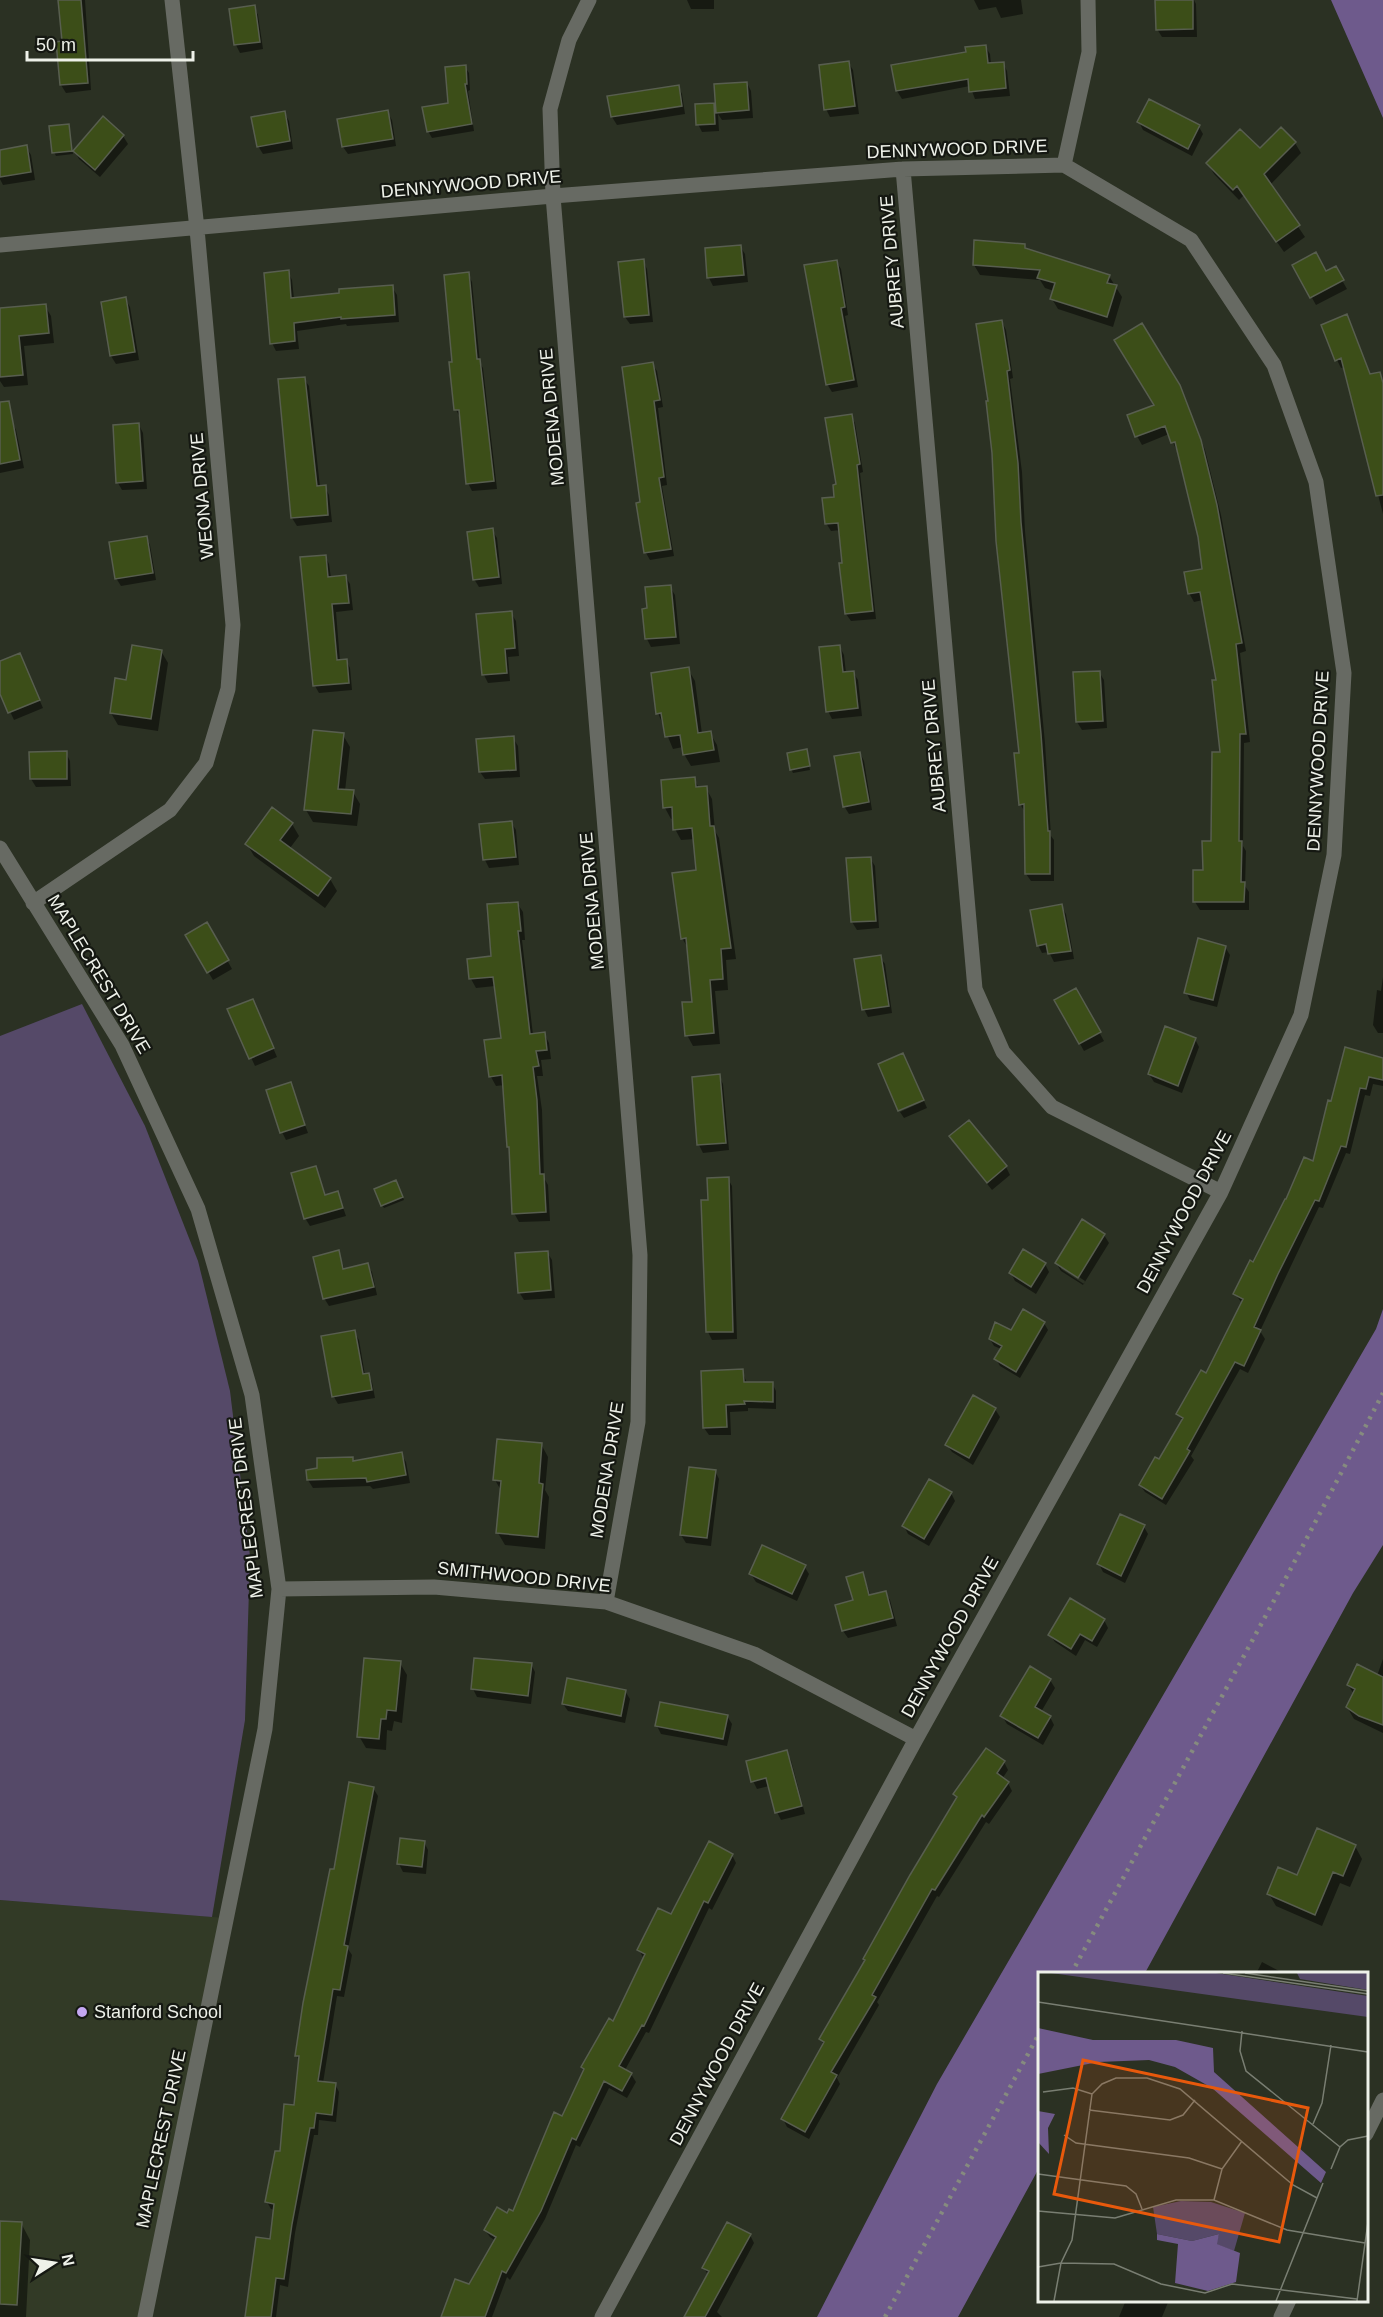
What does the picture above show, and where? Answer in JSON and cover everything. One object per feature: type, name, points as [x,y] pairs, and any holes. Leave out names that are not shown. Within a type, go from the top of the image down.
[{"type":"street","name":"WEONA DRIVE","points":[[33,903],[170,810],[206,763],[228,689],[233,625],[197,229],[172,0]]},
{"type":"street","name":"MODENA DRIVE","points":[[589,0],[569,40],[550,109],[553,196],[640,1255],[638,1422],[606,1602]]},
{"type":"street","points":[[1064,165],[1089,52],[1088,0]]},
{"type":"street","name":"DENNYWOOD DRIVE","points":[[0,244],[197,229],[553,196],[903,169],[1064,165],[1191,240],[1274,365],[1316,482],[1344,673],[1334,855],[1301,1015],[1221,1192],[916,1739],[603,2317]]},
{"type":"street","name":"AUBREY DRIVE","points":[[903,169],[975,989],[1003,1052],[1052,1107],[1221,1192]]},
{"type":"street","name":"MAPLECREST DRIVE","points":[[0,848],[122,1045],[198,1209],[252,1395],[279,1589],[265,1729],[145,2317]]},
{"type":"street","name":"SMITHWOOD DRIVE","points":[[279,1589],[434,1587],[606,1602],[754,1654],[916,1739]]},
{"type":"street","points":[[1368,2130],[1383,2100]]},
{"type":"street","points":[[1281,2317],[1288,2302]]},
{"type":"shaded area","points":[[1331,0],[1383,0],[1383,118]]},
{"type":"shaded area","points":[[82,1004],[145,1126],[198,1261],[230,1391],[250,1556],[245,1720],[212,1917],[0,1900],[0,1036]]},
{"type":"shaded area","points":[[1383,1309],[1383,1545],[1353,1593],[1146,1972],[1038,1972],[1038,2170],[958,2317],[817,2317],[937,2084],[1376,1329]]},
{"type":"shaded area","points":[[0,1900],[226,1918],[145,2317],[0,2317]]},
{"type":"building","points":[[58,0],[81,0],[88,83],[60,85],[56,42],[62,41]]},
{"type":"building","points":[[1155,0],[1193,0],[1193,29],[1156,30]]},
{"type":"building","points":[[255,5],[260,42],[234,45],[229,9]]},
{"type":"building","points":[[986,45],[988,63],[1004,62],[1006,88],[969,92],[968,79],[896,91],[891,65],[966,52],[965,47]]},
{"type":"building","points":[[849,61],[855,106],[824,110],[819,65]]},
{"type":"building","points":[[466,65],[467,84],[465,84],[472,124],[427,132],[422,107],[448,103],[445,67]]},
{"type":"building","points":[[747,82],[749,110],[716,113],[714,84]]},
{"type":"building","points":[[679,85],[682,106],[611,117],[607,96]]},
{"type":"building","points":[[1149,99],[1200,125],[1188,149],[1137,122]]},
{"type":"building","points":[[714,103],[715,124],[696,125],[695,104]]},
{"type":"building","points":[[388,110],[393,139],[342,147],[337,119]]},
{"type":"building","points":[[285,111],[290,141],[257,147],[251,117]]},
{"type":"building","points":[[103,116],[124,135],[95,170],[73,151]]},
{"type":"building","points":[[69,124],[72,151],[52,153],[49,126]]},
{"type":"building","points":[[1281,127],[1296,142],[1264,174],[1300,225],[1276,242],[1237,186],[1233,190],[1206,163],[1240,129],[1260,148]]},
{"type":"building","points":[[27,145],[31,172],[0,177],[0,150]]},
{"type":"building","points":[[974,240],[1025,244],[1025,248],[1110,275],[1107,283],[1117,285],[1107,317],[1050,299],[1055,283],[1037,278],[1040,270],[973,265]]},
{"type":"building","points":[[741,245],[744,275],[707,278],[705,248]]},
{"type":"building","points":[[1316,252],[1326,271],[1336,266],[1344,280],[1310,298],[1292,265]]},
{"type":"building","points":[[644,259],[649,315],[624,317],[618,262]]},
{"type":"building","points":[[837,260],[845,307],[841,308],[854,380],[826,385],[804,265]]},
{"type":"building","points":[[289,270],[291,298],[339,293],[339,289],[393,285],[395,315],[341,319],[341,317],[294,323],[295,341],[270,344],[264,273]]},
{"type":"building","points":[[469,272],[477,359],[480,359],[494,481],[466,484],[459,410],[454,410],[444,275]]},
{"type":"building","points":[[126,297],[135,352],[110,356],[101,302]]},
{"type":"building","points":[[46,304],[49,333],[19,336],[23,375],[0,377],[0,308]]},
{"type":"building","points":[[1347,314],[1370,374],[1380,372],[1383,383],[1383,495],[1376,496],[1341,358],[1335,361],[1321,325]]},
{"type":"building","points":[[1002,320],[1010,370],[1007,371],[1018,463],[1021,522],[1048,831],[1050,831],[1050,874],[1025,874],[1024,804],[1019,805],[1014,753],[1019,753],[996,541],[992,453],[986,401],[988,401],[976,324]]},
{"type":"building","points":[[1142,323],[1180,385],[1201,440],[1217,505],[1242,643],[1236,644],[1246,734],[1240,734],[1239,841],[1242,841],[1241,882],[1245,882],[1244,902],[1193,902],[1193,870],[1203,870],[1202,841],[1211,841],[1212,752],[1220,752],[1212,680],[1216,680],[1200,592],[1188,594],[1184,572],[1202,569],[1198,537],[1175,442],[1171,443],[1165,426],[1135,437],[1127,415],[1154,405],[1114,340]]},
{"type":"building","points":[[653,362],[660,400],[654,401],[664,477],[659,478],[671,549],[644,553],[636,503],[640,502],[622,367]]},
{"type":"building","points":[[305,377],[317,486],[326,485],[328,515],[291,518],[278,379]]},
{"type":"building","points":[[9,401],[20,460],[0,464],[0,402]]},
{"type":"building","points":[[852,414],[860,464],[857,465],[873,611],[845,614],[839,563],[842,563],[838,523],[825,524],[822,498],[834,497],[833,485],[836,484],[825,418]]},
{"type":"building","points":[[139,423],[143,481],[116,483],[113,425]]},
{"type":"building","points":[[493,528],[499,577],[473,580],[467,532]]},
{"type":"building","points":[[147,536],[153,573],[115,579],[109,542]]},
{"type":"building","points":[[326,555],[328,577],[346,575],[349,603],[332,604],[337,660],[347,659],[349,683],[313,686],[300,557]]},
{"type":"building","points":[[671,585],[676,637],[645,639],[642,609],[647,608],[645,587]]},
{"type":"building","points":[[512,611],[515,648],[505,649],[507,673],[482,675],[476,614]]},
{"type":"building","points":[[132,645],[162,650],[151,719],[110,713],[115,678],[126,680]]},
{"type":"building","points":[[840,645],[843,672],[854,671],[858,708],[826,712],[819,647]]},
{"type":"building","points":[[20,653],[40,700],[8,713],[0,694],[0,661]]},
{"type":"building","points":[[689,667],[698,733],[711,731],[714,750],[683,755],[680,735],[665,737],[661,713],[656,714],[651,673]]},
{"type":"building","points":[[1100,671],[1103,721],[1076,722],[1073,672]]},
{"type":"building","points":[[313,730],[344,733],[338,789],[354,790],[351,814],[304,810]]},
{"type":"building","points":[[514,736],[516,770],[479,772],[476,739]]},
{"type":"building","points":[[807,749],[810,766],[790,770],[787,753]]},
{"type":"building","points":[[67,751],[67,779],[30,779],[29,752]]},
{"type":"building","points":[[860,752],[869,802],[843,807],[834,756]]},
{"type":"building","points":[[695,777],[696,787],[707,786],[710,826],[714,826],[731,948],[721,949],[723,979],[710,980],[714,1033],[685,1036],[682,1002],[692,1002],[686,938],[681,939],[672,873],[696,870],[692,828],[673,830],[672,807],[663,808],[661,780]]},
{"type":"building","points":[[272,807],[293,823],[280,840],[331,878],[318,896],[245,844]]},
{"type":"building","points":[[512,821],[516,857],[483,860],[479,824]]},
{"type":"building","points":[[871,857],[876,921],[851,922],[846,858]]},
{"type":"building","points":[[518,902],[521,931],[518,931],[530,1034],[545,1032],[547,1050],[536,1051],[539,1066],[533,1067],[537,1100],[540,1174],[544,1174],[546,1212],[512,1214],[509,1147],[507,1147],[502,1075],[489,1077],[484,1040],[501,1038],[493,977],[469,979],[467,959],[491,956],[487,904]]},
{"type":"building","points":[[1062,904],[1071,951],[1048,954],[1046,944],[1037,946],[1030,910]]},
{"type":"building","points":[[207,922],[229,960],[207,973],[185,935]]},
{"type":"building","points":[[1198,938],[1226,946],[1213,1000],[1184,993]]},
{"type":"building","points":[[881,955],[889,1006],[862,1010],[854,959]]},
{"type":"building","points":[[1076,988],[1101,1032],[1079,1044],[1054,1000]]},
{"type":"building","points":[[253,999],[274,1048],[249,1059],[227,1009]]},
{"type":"building","points":[[1165,1026],[1196,1038],[1178,1086],[1148,1074]]},
{"type":"building","points":[[1345,1047],[1383,1058],[1383,1080],[1369,1077],[1366,1089],[1360,1088],[1346,1147],[1341,1146],[1319,1201],[1315,1200],[1278,1274],[1254,1327],[1261,1330],[1244,1366],[1235,1362],[1187,1449],[1190,1451],[1162,1499],[1139,1485],[1155,1457],[1159,1459],[1183,1418],[1176,1414],[1201,1370],[1206,1373],[1243,1299],[1233,1294],[1250,1260],[1253,1262],[1286,1199],[1304,1157],[1313,1161],[1328,1100],[1331,1101]]},
{"type":"building","points":[[903,1053],[924,1100],[898,1111],[878,1064]]},
{"type":"building","points":[[720,1074],[726,1143],[697,1145],[692,1077]]},
{"type":"building","points":[[291,1082],[305,1125],[280,1133],[266,1090]]},
{"type":"building","points":[[969,1120],[1007,1166],[987,1183],[949,1136]]},
{"type":"building","points":[[316,1166],[325,1195],[338,1191],[343,1208],[304,1219],[291,1173]]},
{"type":"building","points":[[729,1177],[733,1332],[706,1332],[701,1200],[708,1200],[707,1178]]},
{"type":"building","points":[[396,1180],[403,1197],[381,1206],[374,1189]]},
{"type":"building","points":[[1082,1219],[1105,1234],[1078,1278],[1055,1263]]},
{"type":"building","points":[[1023,1249],[1046,1263],[1031,1287],[1009,1273]]},
{"type":"building","points":[[339,1250],[343,1269],[368,1263],[374,1287],[323,1299],[313,1257]]},
{"type":"building","points":[[548,1251],[551,1290],[518,1293],[515,1253]]},
{"type":"building","points":[[1023,1309],[1045,1322],[1016,1372],[994,1359],[1002,1346],[989,1339],[995,1322],[1011,1330]]},
{"type":"building","points":[[355,1330],[363,1374],[369,1373],[372,1390],[332,1397],[321,1336]]},
{"type":"building","points":[[743,1369],[744,1382],[773,1382],[773,1402],[744,1401],[745,1404],[726,1405],[727,1427],[703,1428],[701,1371]]},
{"type":"building","points":[[973,1395],[996,1408],[969,1458],[945,1445]]},
{"type":"building","points":[[497,1439],[542,1443],[539,1483],[543,1484],[538,1537],[496,1533],[501,1481],[493,1480]]},
{"type":"building","points":[[402,1452],[406,1475],[367,1482],[366,1478],[307,1480],[306,1470],[317,1468],[317,1458],[353,1457],[353,1461]]},
{"type":"building","points":[[689,1467],[716,1470],[707,1538],[680,1535]]},
{"type":"building","points":[[929,1479],[952,1492],[924,1539],[902,1526]]},
{"type":"building","points":[[1120,1514],[1145,1525],[1121,1576],[1097,1564]]},
{"type":"building","points":[[762,1545],[806,1565],[792,1594],[749,1574]]},
{"type":"building","points":[[863,1572],[869,1595],[886,1591],[893,1618],[842,1631],[835,1605],[853,1600],[846,1577]]},
{"type":"building","points":[[1070,1598],[1105,1619],[1092,1641],[1080,1634],[1071,1649],[1048,1635]]},
{"type":"building","points":[[364,1658],[401,1661],[396,1711],[387,1710],[386,1719],[381,1719],[379,1739],[357,1737]]},
{"type":"building","points":[[474,1658],[532,1663],[528,1696],[471,1689]]},
{"type":"building","points":[[1357,1664],[1383,1677],[1383,1725],[1359,1716],[1346,1707],[1355,1689],[1347,1685]]},
{"type":"building","points":[[1030,1666],[1051,1679],[1035,1707],[1051,1716],[1038,1738],[1000,1716]]},
{"type":"building","points":[[567,1678],[626,1690],[621,1716],[562,1704]]},
{"type":"building","points":[[660,1702],[728,1715],[723,1739],[655,1726]]},
{"type":"building","points":[[986,1748],[1005,1761],[997,1773],[1009,1782],[984,1817],[982,1815],[935,1890],[932,1889],[872,1995],[876,1997],[831,2072],[837,2075],[805,2132],[781,2119],[824,2042],[819,2039],[865,1960],[863,1959],[910,1875],[957,1797],[953,1794]]},
{"type":"building","points":[[787,1750],[802,1806],[775,1813],[766,1778],[751,1782],[746,1761]]},
{"type":"building","points":[[349,1782],[374,1787],[344,1945],[348,1946],[340,1990],[333,1989],[318,2081],[336,2083],[332,2115],[316,2113],[314,2128],[310,2128],[284,2279],[276,2278],[271,2317],[245,2317],[256,2237],[270,2239],[274,2204],[265,2202],[275,2151],[280,2151],[284,2104],[294,2105],[299,2056],[295,2056],[303,2003],[330,1869],[334,1869]]},
{"type":"building","points":[[1317,1828],[1356,1845],[1343,1876],[1333,1872],[1315,1915],[1267,1894],[1278,1867],[1297,1875]]},
{"type":"building","points":[[400,1838],[425,1841],[422,1867],[397,1864]]},
{"type":"building","points":[[709,1841],[733,1854],[708,1903],[704,1901],[644,2026],[642,2025],[619,2066],[632,2073],[622,2091],[604,2081],[576,2140],[572,2138],[541,2211],[506,2273],[502,2271],[485,2317],[441,2317],[455,2279],[469,2284],[496,2237],[484,2230],[497,2207],[507,2213],[509,2209],[513,2211],[554,2112],[562,2116],[584,2069],[581,2067],[609,2018],[613,2021],[645,1954],[637,1950],[658,1908],[671,1914]]},
{"type":"building","points":[[0,2221],[22,2222],[17,2305],[0,2304]]},
{"type":"building","points":[[727,2222],[751,2234],[705,2317],[684,2317],[709,2271],[702,2268]]},
{"type":"railway","points":[[1072,1972],[1277,1595],[1383,1393]]},
{"type":"railway","points":[[885,2317],[1038,2036]]},
{"type":"place","name":"Stanford School","points":[[82,2012]]}]
